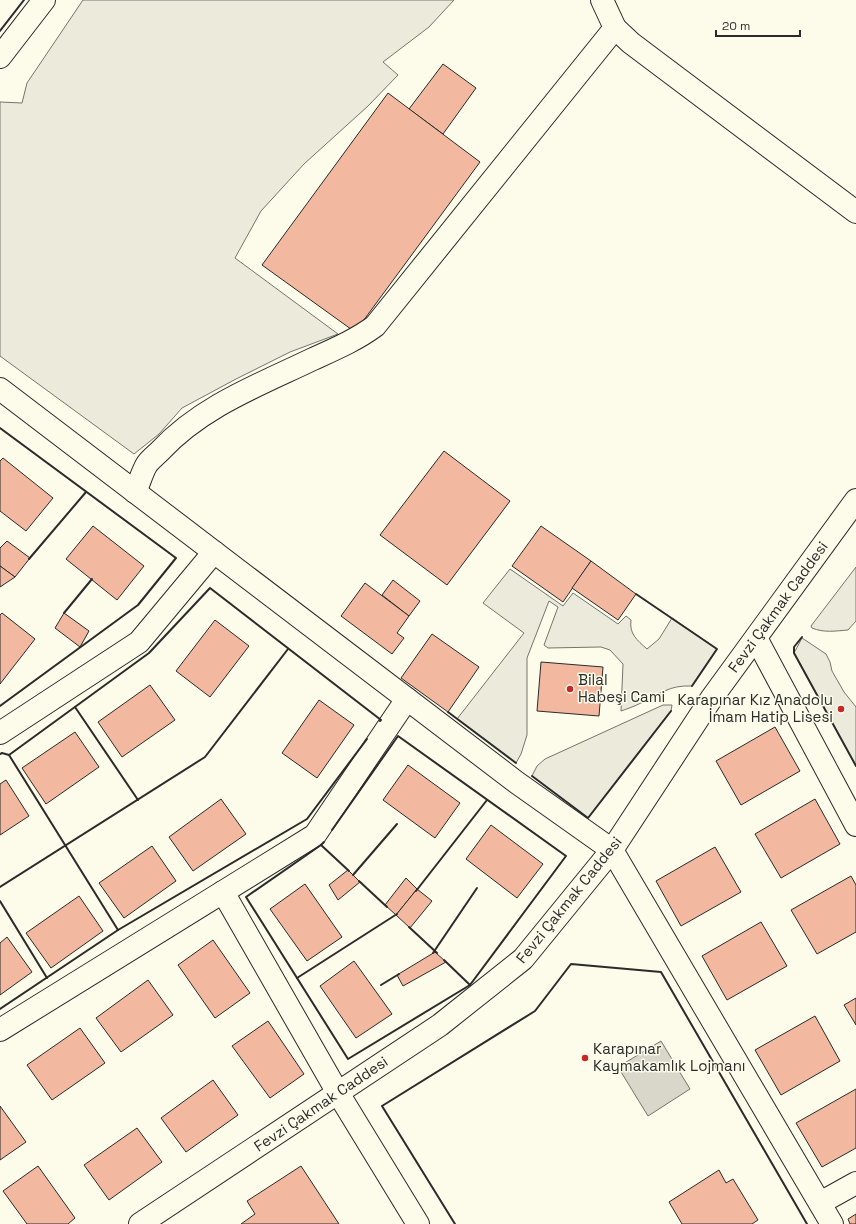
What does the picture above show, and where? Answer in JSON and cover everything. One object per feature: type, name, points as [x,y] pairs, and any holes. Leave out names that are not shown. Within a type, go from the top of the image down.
[{"type":"street","points":[[0,57],[44,0]]},
{"type":"street","points":[[602,0],[615,28],[631,43],[856,212]]},
{"type":"street","points":[[135,492],[147,465],[170,440],[195,419],[240,393],[338,348],[364,334],[375,326],[615,28]]},
{"type":"street","points":[[0,389],[516,782],[612,850],[832,1224]]},
{"type":"street","name":"Fevzi Çakmak Caddesi","points":[[140,1224],[440,1025],[523,959],[612,850],[711,699],[856,500]]},
{"type":"street","points":[[0,733],[139,642],[214,552]]},
{"type":"street","points":[[756,638],[856,825]]},
{"type":"street","points":[[0,1030],[315,835],[407,699]]},
{"type":"street","points":[[224,892],[338,1093],[418,1224]]},
{"type":"street","points":[[820,1203],[856,1182]]},
{"type":"shaded area","points":[[83,0],[454,0],[429,27],[383,62],[398,75],[368,106],[304,164],[261,211],[235,258],[338,334],[290,352],[182,408],[159,434],[134,454],[0,356],[0,102],[22,103],[27,83]]},
{"type":"shaded area","points":[[856,567],[856,621],[848,630],[825,631],[812,628],[811,626]]},
{"type":"shaded area","points":[[510,569],[563,606],[573,593],[618,624],[626,616],[631,620],[631,629],[634,636],[647,649],[659,639],[672,618],[717,649],[692,686],[677,687],[665,691],[621,711],[623,664],[610,650],[601,647],[548,648],[544,645],[558,607],[549,601],[527,658],[527,735],[521,754],[516,763],[457,719],[524,633],[483,603]]},
{"type":"shaded area","points":[[802,638],[826,654],[832,671],[844,692],[856,707],[856,766],[794,653]]},
{"type":"shaded area","points":[[663,705],[672,705],[671,711],[588,818],[532,776],[537,766],[545,759]]},
{"type":"shaded area","points":[[661,1041],[690,1089],[648,1116],[618,1067]]},
{"type":"building","points":[[443,64],[476,88],[443,134],[409,109]]},
{"type":"building","points":[[388,93],[480,162],[355,332],[262,265]]},
{"type":"building","points":[[444,451],[510,501],[447,585],[380,535]]},
{"type":"building","points":[[3,458],[53,498],[26,531],[0,511],[0,461]]},
{"type":"building","points":[[93,526],[144,566],[117,600],[66,559]]},
{"type":"building","points":[[541,526],[591,561],[563,602],[512,566]]},
{"type":"building","points":[[7,541],[30,558],[15,577],[0,566],[0,548]]},
{"type":"building","points":[[591,561],[636,594],[618,620],[572,588]]},
{"type":"building","points":[[0,566],[15,577],[0,587]]},
{"type":"building","points":[[393,580],[420,601],[409,616],[382,595]]},
{"type":"building","points":[[365,583],[409,616],[397,633],[404,638],[392,654],[341,616]]},
{"type":"building","points":[[2,613],[35,639],[0,684],[0,615]]},
{"type":"building","points":[[64,613],[89,631],[80,647],[55,628]]},
{"type":"building","points":[[215,620],[249,646],[210,697],[176,671]]},
{"type":"building","points":[[432,634],[479,667],[448,712],[401,678]]},
{"type":"building","name":"Bilal Habeşi Cami","points":[[541,662],[603,667],[599,716],[537,711]]},
{"type":"building","points":[[150,685],[175,720],[122,757],[98,722]]},
{"type":"building","points":[[319,700],[354,725],[317,778],[282,753]]},
{"type":"building","points":[[775,727],[800,771],[741,805],[716,761]]},
{"type":"building","points":[[75,732],[99,767],[46,804],[22,768]]},
{"type":"building","points":[[408,765],[460,803],[435,838],[383,800]]},
{"type":"building","points":[[6,780],[29,816],[0,835],[0,784]]},
{"type":"building","points":[[221,799],[246,834],[193,871],[169,837]]},
{"type":"building","points":[[815,799],[840,844],[781,878],[755,834]]},
{"type":"building","points":[[491,825],[543,864],[517,898],[466,859]]},
{"type":"building","points":[[152,846],[176,881],[124,918],[99,883]]},
{"type":"building","points":[[715,847],[741,892],[681,926],[656,881]]},
{"type":"building","points":[[348,870],[360,882],[338,900],[329,885]]},
{"type":"building","points":[[851,876],[856,885],[856,932],[817,954],[791,910]]},
{"type":"building","points":[[406,878],[417,889],[396,915],[385,905]]},
{"type":"building","points":[[305,884],[342,937],[307,961],[270,909]]},
{"type":"building","points":[[417,889],[432,901],[410,928],[396,915]]},
{"type":"building","points":[[79,896],[103,931],[51,968],[26,933]]},
{"type":"building","points":[[761,922],[787,966],[727,1000],[702,956]]},
{"type":"building","points":[[7,937],[32,972],[0,995],[0,943]]},
{"type":"building","points":[[213,940],[250,993],[215,1018],[178,965]]},
{"type":"building","points":[[435,952],[446,962],[403,986],[397,975]]},
{"type":"building","points":[[354,961],[392,1014],[356,1038],[320,986]]},
{"type":"building","points":[[148,980],[173,1015],[121,1052],[96,1018]]},
{"type":"building","points":[[856,998],[856,1025],[844,1005]]},
{"type":"building","points":[[815,1016],[840,1061],[781,1095],[755,1050]]},
{"type":"building","points":[[268,1021],[304,1074],[270,1098],[232,1046]]},
{"type":"building","points":[[80,1028],[105,1063],[52,1100],[27,1065]]},
{"type":"building","points":[[213,1080],[238,1115],[186,1152],[161,1118]]},
{"type":"building","points":[[856,1089],[856,1148],[822,1167],[796,1123]]},
{"type":"building","points":[[0,1106],[26,1142],[0,1160]]},
{"type":"building","points":[[137,1128],[162,1162],[109,1200],[84,1165]]},
{"type":"building","points":[[38,1166],[75,1218],[68,1224],[27,1224],[3,1191]]},
{"type":"building","points":[[301,1166],[339,1224],[241,1224],[255,1214],[247,1201]]},
{"type":"building","points":[[719,1170],[726,1183],[733,1179],[758,1220],[752,1224],[682,1224],[669,1202]]},
{"type":"building","points":[[856,1214],[856,1224],[850,1224],[848,1219]]},
{"type":"wall","points":[[0,31],[24,0]]},
{"type":"wall","points":[[0,428],[176,558],[138,605],[0,706]]},
{"type":"wall","points":[[29,559],[86,492]]},
{"type":"wall","points":[[64,613],[92,579]]},
{"type":"wall","points":[[9,755],[149,653],[210,588],[381,720],[380,721]]},
{"type":"wall","points":[[636,594],[717,649],[692,686]]},
{"type":"wall","points":[[802,637],[794,647],[794,653],[856,766]]},
{"type":"wall","points":[[0,887],[205,757],[288,649]]},
{"type":"wall","points":[[75,707],[138,800]]},
{"type":"wall","points":[[532,776],[588,818],[671,711]]},
{"type":"wall","points":[[448,712],[516,763]]},
{"type":"wall","points":[[321,845],[246,897],[348,1059],[470,985],[566,856],[398,736],[332,830]]},
{"type":"wall","points":[[0,1009],[118,930],[307,819],[367,739]]},
{"type":"wall","points":[[0,754],[2,753],[9,755],[118,930]]},
{"type":"wall","points":[[416,891],[487,800]]},
{"type":"wall","points":[[353,875],[397,824]]},
{"type":"wall","points":[[324,842],[321,845],[349,871]]},
{"type":"wall","points":[[359,881],[387,907]]},
{"type":"wall","points":[[433,953],[477,888]]},
{"type":"wall","points":[[0,901],[47,978]]},
{"type":"wall","points":[[297,978],[397,914]]},
{"type":"wall","points":[[409,927],[437,953]]},
{"type":"wall","points":[[444,960],[470,985]]},
{"type":"wall","points":[[455,1224],[382,1106],[535,1011],[571,964],[661,972],[807,1224]]},
{"type":"wall","points":[[381,985],[399,974]]},
{"type":"place","name":"Bilal Habeşi Cami","points":[[570,689]]},
{"type":"place","name":"Karapınar Kız Anadolu İmam Hatip Lisesi","points":[[841,709]]},
{"type":"place","name":"Karapınar Kaymakamlık Lojmanı","points":[[585,1058]]}]
